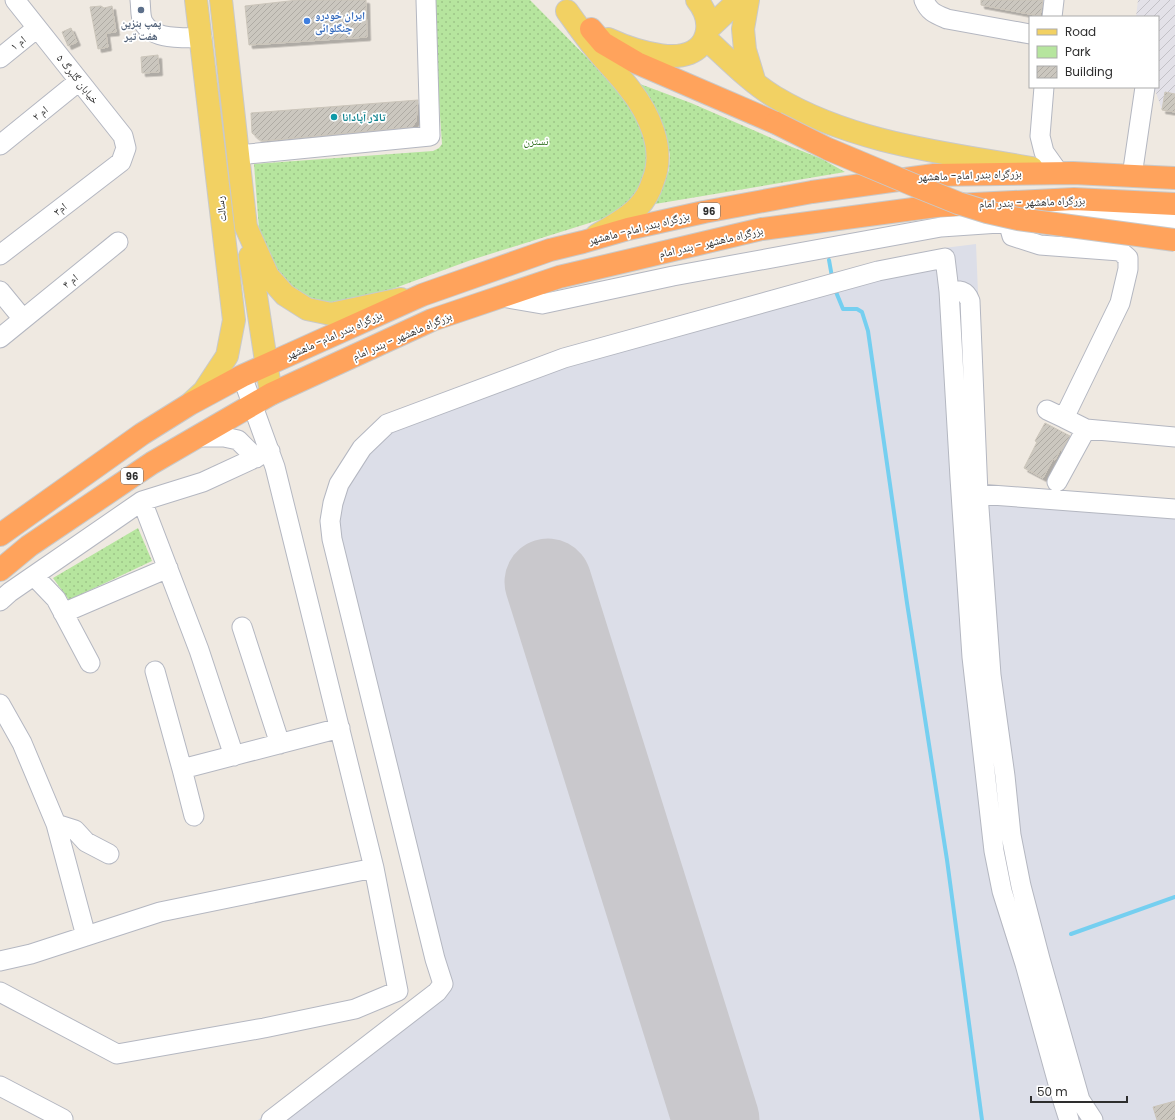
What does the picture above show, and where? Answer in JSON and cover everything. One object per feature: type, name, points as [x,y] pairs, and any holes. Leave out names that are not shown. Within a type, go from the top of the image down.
[{"type":"highway","points":[[591,28],[603,43],[637,63],[776,123],[828,149],[958,203],[1018,219],[1175,240]]},
{"type":"highway","name":"بزرگراه بندر امام- ماهشهر","points":[[268,365],[422,295],[550,250],[628,229],[704,212],[812,192],[934,174],[1059,173],[1175,178]]},
{"type":"highway","name":"بزرگراه ماهشهر - بندر امام","points":[[271,394],[432,320],[560,277],[762,229],[944,206],[1074,199],[1175,204]]},
{"type":"highway","name":"96","points":[[0,535],[142,434],[190,404],[242,376],[268,365]]},
{"type":"highway","name":"96","points":[[0,570],[29,546],[152,463],[271,394]]},
{"type":"main road","name":"رسالت","points":[[190,404],[204,391],[227,356],[234,320],[202,38],[196,0]]},
{"type":"main road","name":"رسالت","points":[[221,0],[246,227],[268,365],[271,394]]},
{"type":"main road","points":[[697,0],[708,22],[706,34]]},
{"type":"main road","points":[[562,6],[578,20],[609,39],[630,48],[650,54],[676,56],[688,53],[700,45],[706,34],[739,0]]},
{"type":"main road","points":[[748,0],[743,29],[745,50],[755,83]]},
{"type":"main road","points":[[562,6],[596,50],[630,88],[646,113],[654,132],[658,152],[656,174],[648,193],[638,207],[618,223],[584,242]]},
{"type":"main road","points":[[706,34],[755,83],[774,96],[806,114],[879,139],[935,152],[1059,173]]},
{"type":"main road","name":"رسالت","points":[[246,227],[268,276],[285,295],[306,309],[331,314],[422,295]]},
{"type":"main road","points":[[234,320],[242,376]]},
{"type":"street","name":"خیابان گلبرگ ۵","points":[[15,0],[123,136],[126,148],[120,162]]},
{"type":"street","points":[[140,0],[143,21],[150,31],[161,36],[202,38]]},
{"type":"street","points":[[238,154],[430,136],[426,0]]},
{"type":"street","points":[[924,0],[927,7],[934,14],[947,19],[1029,34]]},
{"type":"street","points":[[1052,16],[1054,0]]},
{"type":"street","name":"ام ۱","points":[[0,58],[36,28]]},
{"type":"street","name":"ام ۲","points":[[0,145],[79,80]]},
{"type":"street","points":[[1044,88],[1040,136],[1044,152],[1059,173]]},
{"type":"street","points":[[1132,176],[1145,88]]},
{"type":"street","name":"ام۳","points":[[0,255],[120,162]]},
{"type":"street","points":[[502,297],[542,304],[674,276],[941,228],[1093,215],[1175,222]]},
{"type":"street","points":[[1008,222],[1012,236],[1040,245],[1120,251],[1128,258],[1128,269],[1120,303],[1064,418]]},
{"type":"street","points":[[941,228],[945,258],[953,290],[960,478],[972,658],[994,851],[1002,891],[1025,964],[1069,1120]]},
{"type":"street","name":"ام ۴","points":[[0,338],[118,242]]},
{"type":"street","points":[[271,1120],[437,992],[443,984],[433,952],[332,539],[330,520],[333,503],[339,484],[362,448],[387,424],[564,358],[878,271],[945,258]]},
{"type":"street","points":[[953,290],[966,293],[970,301],[978,494],[991,675],[1005,776],[1011,835],[1038,952],[1080,1100],[1094,1120]]},
{"type":"street","points":[[0,291],[23,319]]},
{"type":"street","points":[[242,376],[253,405],[263,454]]},
{"type":"street","points":[[1047,410],[1086,430],[1175,437]]},
{"type":"street","points":[[1058,482],[1086,430]]},
{"type":"street","points":[[0,992],[117,1054],[264,1028],[355,1009],[398,991],[374,868],[275,467],[263,454],[238,440],[224,437],[197,437]]},
{"type":"street","points":[[0,601],[10,592],[142,501],[203,482],[263,454]]},
{"type":"street","points":[[978,494],[1175,509]]},
{"type":"street","points":[[142,501],[199,650],[234,756]]},
{"type":"street","points":[[63,613],[168,568]]},
{"type":"street","points":[[34,576],[56,599],[90,663]]},
{"type":"street","points":[[242,627],[280,744]]},
{"type":"street","points":[[155,672],[194,816]]},
{"type":"street","points":[[0,704],[22,743],[56,824],[86,936]]},
{"type":"street","points":[[182,769],[340,728]]},
{"type":"street","points":[[56,824],[75,830],[86,842],[109,854]]},
{"type":"street","points":[[0,961],[31,954],[160,912],[374,868]]},
{"type":"street","points":[[0,1086],[63,1119]]},
{"type":"shaded area","points":[[1138,0],[1175,0],[1175,112],[1162,110],[1154,88],[1159,88],[1159,16],[1136,16]]},
{"type":"shaded area","points":[[976,244],[986,489],[1175,502],[1175,1120],[258,1120],[437,983],[325,532],[378,423],[667,320],[944,248]]},
{"type":"green space","name":"نسترن","points":[[432,0],[530,0],[624,95],[646,137],[647,179],[630,204],[602,219],[471,260],[357,302],[339,305],[313,303],[293,291],[276,271],[260,242],[254,164],[433,151],[439,148],[442,144]]},
{"type":"green space","points":[[632,81],[691,103],[822,159],[845,172],[655,204],[669,170],[670,154],[654,107]]},
{"type":"green space","points":[[138,528],[152,561],[69,600],[53,578]]},
{"type":"building","name":"ایران خودرو چنگلوائی","points":[[298,0],[366,0],[367,37],[249,45],[245,6]]},
{"type":"building","points":[[981,0],[1043,0],[1040,16],[981,5]]},
{"type":"building","points":[[101,6],[104,8],[112,6],[116,32],[106,33],[108,47],[98,49],[90,7]]},
{"type":"building","points":[[71,28],[77,42],[68,46],[62,32]]},
{"type":"building","points":[[158,55],[159,72],[142,73],[141,57]]},
{"type":"building","points":[[1165,92],[1175,94],[1175,112],[1162,110]]},
{"type":"building","name":"تالار آپادانا","points":[[418,100],[416,121],[412,127],[262,141],[252,133],[251,113]]},
{"type":"building","points":[[1045,423],[1070,436],[1062,451],[1060,450],[1055,460],[1053,459],[1043,478],[1024,468],[1037,442],[1035,441]]},
{"type":"building","points":[[1175,1101],[1175,1120],[1157,1120],[1153,1107]]},
{"type":"waterway","points":[[829,260],[832,277]]},
{"type":"waterway","points":[[836,292],[843,309],[857,309],[862,312],[868,331],[907,603],[947,860],[982,1120]]},
{"type":"waterway","points":[[1071,934],[1175,897]]},
{"type":"runway","points":[[548,582],[716,1120]]},
{"type":"place","name":"پمپ بنزین هفت تیر","points":[[141,10]]},
{"type":"place","name":"ایران خودرو چنگلوائی","points":[[307,21]]},
{"type":"place","name":"تالار آپادانا","points":[[334,117]]}]
